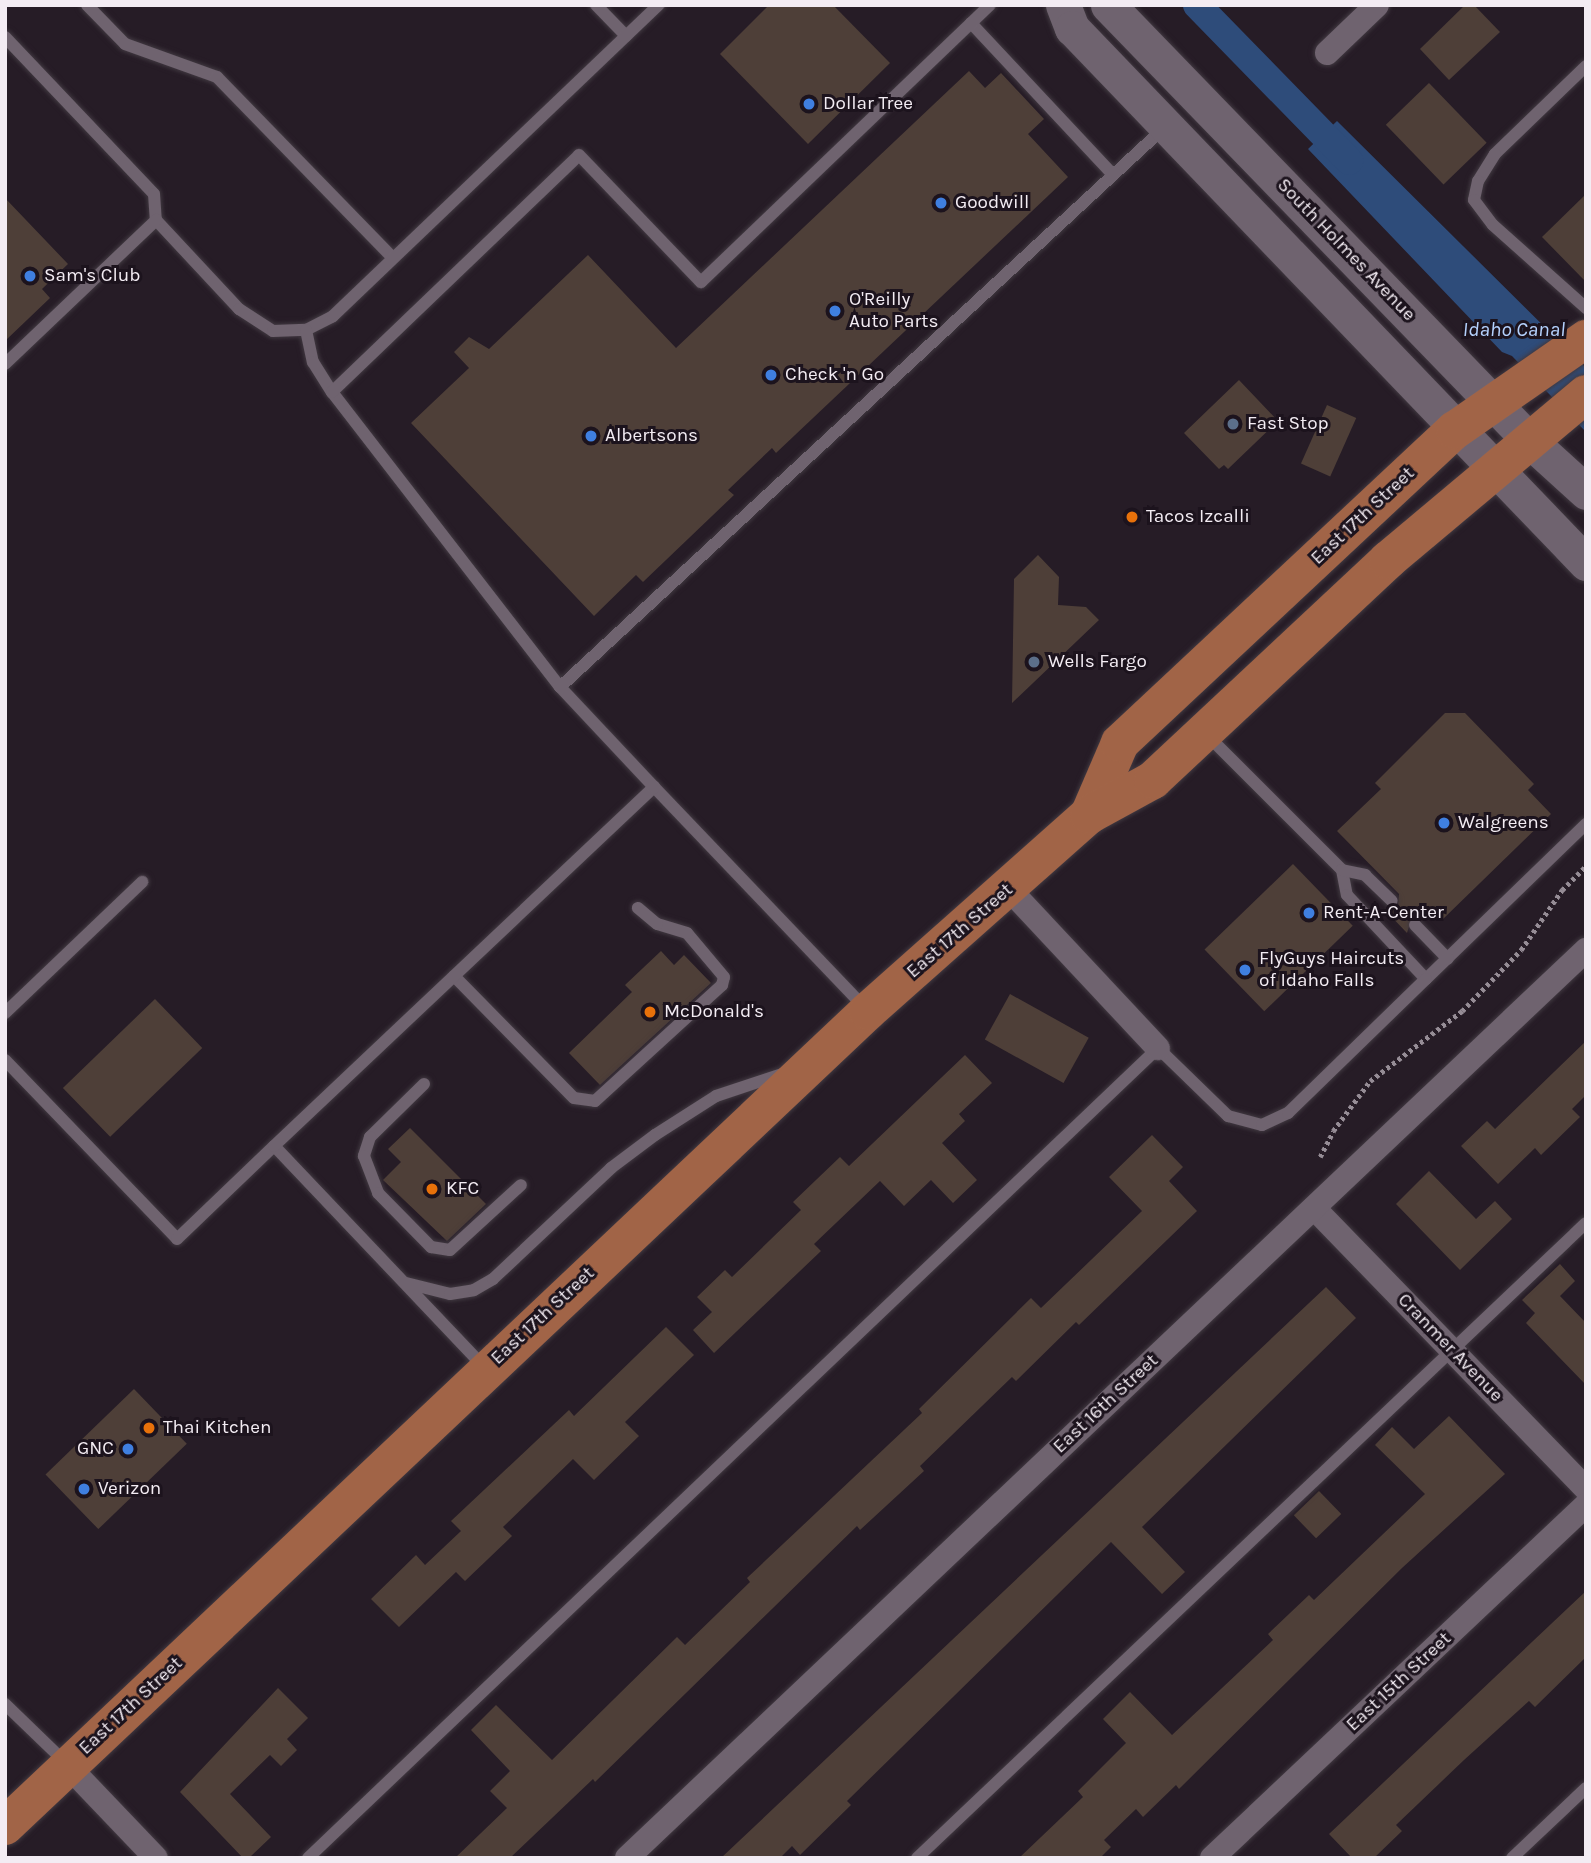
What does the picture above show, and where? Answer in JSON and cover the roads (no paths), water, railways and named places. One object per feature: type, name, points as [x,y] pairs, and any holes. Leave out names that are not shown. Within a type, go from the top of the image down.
[{"type":"main road","points":[[1063,5],[1072,28],[1455,430],[1586,563]]},
{"type":"main road","name":"South Holmes Avenue","points":[[1108,5],[1507,391],[1530,440],[1586,492]]},
{"type":"main road","name":"East 17th Street","points":[[1089,815],[1120,743],[1455,430],[1584,330]]},
{"type":"main road","name":"East 17th Street","points":[[5,1826],[868,1011],[1009,889],[1089,815],[1153,780],[1494,469],[1577,402]]},
{"type":"street","points":[[1327,53],[1377,5]]},
{"type":"street","points":[[1009,889],[1158,1048]]},
{"type":"street","name":"East 16th Street","points":[[627,1858],[1586,950]]},
{"type":"street","name":"Cranmer Avenue","points":[[1314,1208],[1586,1489]]},
{"type":"street","name":"East 15th Street","points":[[1212,1858],[1586,1506]]},
{"type":"street","points":[[68,1766],[156,1858]]},
{"type":"lane","points":[[87,5],[125,44],[217,76],[393,258]]},
{"type":"lane","points":[[596,5],[626,36]]},
{"type":"lane","points":[[5,37],[154,194],[156,220],[239,309],[273,331],[306,330],[333,316],[659,5]]},
{"type":"lane","points":[[332,392],[579,155],[701,282],[990,5]]},
{"type":"lane","points":[[971,23],[1113,175]]},
{"type":"lane","points":[[1584,330],[1474,200],[1478,181],[1495,154],[1586,66]]},
{"type":"lane","points":[[560,687],[1166,127]]},
{"type":"lane","points":[[5,364],[156,220]]},
{"type":"lane","points":[[306,330],[313,362],[332,392],[560,687],[868,1011]]},
{"type":"lane","points":[[1204,733],[1342,870],[1365,875],[1392,901]]},
{"type":"lane","points":[[5,1060],[177,1239],[654,787]]},
{"type":"lane","points":[[308,1858],[1158,1048],[1228,1116],[1262,1125],[1288,1113],[1586,824]]},
{"type":"lane","points":[[1342,870],[1346,895],[1426,979]]},
{"type":"lane","points":[[5,1013],[142,882]]},
{"type":"lane","points":[[454,976],[575,1098],[595,1101],[713,994],[724,977],[687,933],[657,924],[638,908]]},
{"type":"lane","points":[[1415,925],[1448,958]]},
{"type":"lane","points":[[402,1281],[450,1294],[474,1290],[493,1279],[611,1168],[655,1135],[716,1096],[809,1065]]},
{"type":"lane","points":[[424,1084],[370,1137],[364,1156],[378,1193],[440,1250],[459,1245],[521,1185]]},
{"type":"lane","points":[[274,1146],[486,1370]]},
{"type":"lane","points":[[917,1858],[1454,1352],[1586,1223]]},
{"type":"lane","points":[[5,1704],[68,1766]]},
{"type":"lane","points":[[1512,1858],[1586,1788]]},
{"type":"water","name":"Idaho Canal","points":[[1337,121],[1586,368],[1586,432],[1512,356],[1502,352],[1308,149]]},
{"type":"waterway","name":"Idaho Canal","points":[[1197,5],[1349,161]]},
{"type":"place","name":"Dollar Tree","points":[[809,104]]},
{"type":"place","name":"Goodwill","points":[[941,203]]},
{"type":"place","name":"Sam's Club","points":[[30,276]]},
{"type":"place","name":"O'Reilly Auto Parts","points":[[835,311]]},
{"type":"place","name":"Check 'n Go","points":[[771,375]]},
{"type":"place","name":"Fast Stop","points":[[1233,424]]},
{"type":"place","name":"Albertsons","points":[[591,436]]},
{"type":"place","name":"Tacos Izcalli","points":[[1132,517]]},
{"type":"place","name":"Wells Fargo","points":[[1034,662]]},
{"type":"place","name":"Walgreens","points":[[1444,823]]},
{"type":"place","name":"Rent-A-Center","points":[[1309,913]]},
{"type":"place","name":"FlyGuys Haircuts of Idaho Falls","points":[[1245,970]]},
{"type":"place","name":"McDonald's","points":[[650,1012]]},
{"type":"place","name":"KFC","points":[[432,1189]]},
{"type":"place","name":"Thai Kitchen","points":[[149,1428]]},
{"type":"place","name":"GNC","points":[[128,1449]]},
{"type":"place","name":"Verizon","points":[[84,1489]]}]
